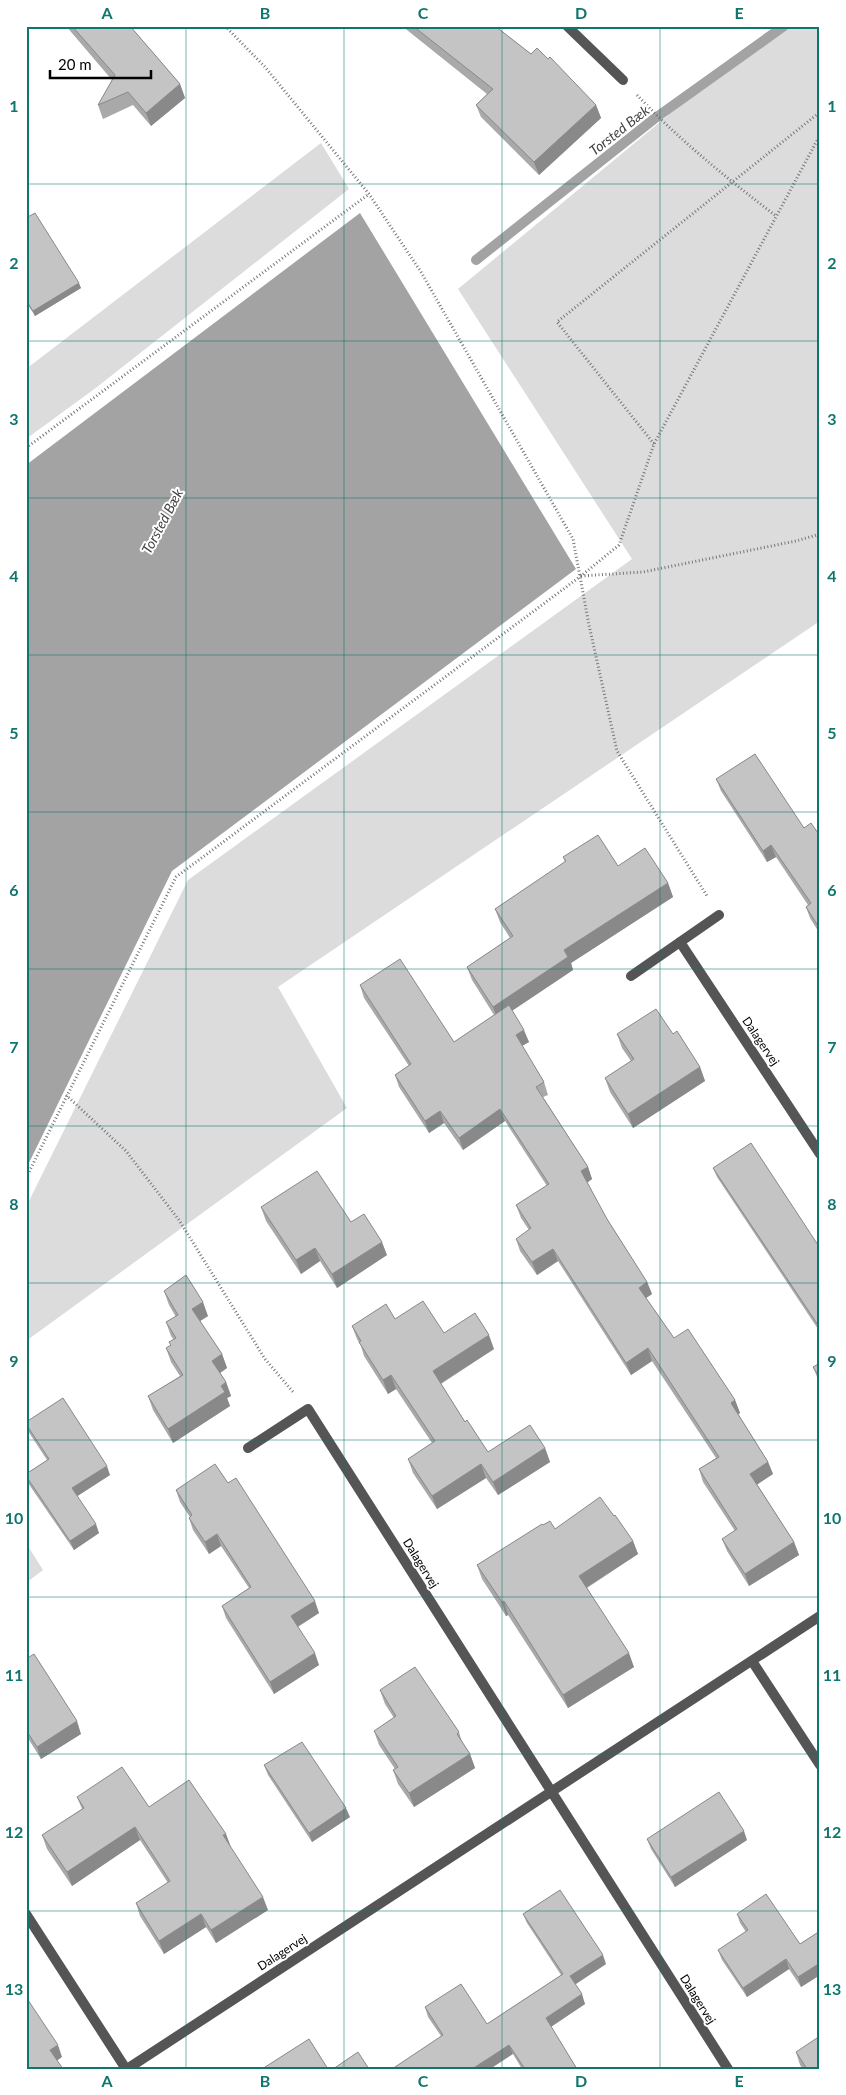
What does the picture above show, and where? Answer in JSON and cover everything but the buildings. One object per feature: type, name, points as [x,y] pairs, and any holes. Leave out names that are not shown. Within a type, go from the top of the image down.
[{"type":"street","points":[[567,26],[623,80]]},
{"type":"street","points":[[631,976],[719,915]]},
{"type":"street","name":"Dalagervej","points":[[680,942],[820,1154]]},
{"type":"street","points":[[248,1448],[308,1409]]},
{"type":"street","name":"Dalagervej","points":[[308,1409],[728,2069]]},
{"type":"street","name":"Dalagervej","points":[[26,1914],[126,2069],[820,1616]]},
{"type":"street","points":[[752,1661],[820,1765]]},
{"type":"path","points":[[225,26],[266,67],[369,194],[421,272],[573,538],[589,625],[617,751],[719,915]]},
{"type":"path","points":[[641,99],[670,128],[732,182],[776,216]]},
{"type":"path","points":[[654,444],[557,322],[820,112]]},
{"type":"path","points":[[26,1178],[176,878],[581,576],[620,544],[654,444],[820,135]]},
{"type":"path","points":[[26,448],[369,194]]},
{"type":"path","points":[[581,576],[643,572],[796,541],[820,534]]},
{"type":"path","points":[[66,1095],[126,1151],[179,1220],[265,1359],[308,1409]]},
{"type":"shaded area","points":[[776,26],[820,26],[820,621],[278,987],[347,1108],[26,1341],[26,1207],[188,880],[632,559],[458,289]]},
{"type":"shaded area","points":[[321,143],[349,189],[97,387],[26,439],[26,369]]},
{"type":"shaded area","points":[[26,1543],[43,1570],[26,1583]]},
{"type":"water","points":[[360,213],[576,569],[172,871],[26,1169],[26,465]]},
{"type":"waterway","name":"Torsted Bæk","points":[[476,260],[654,119],[784,26]]}]
